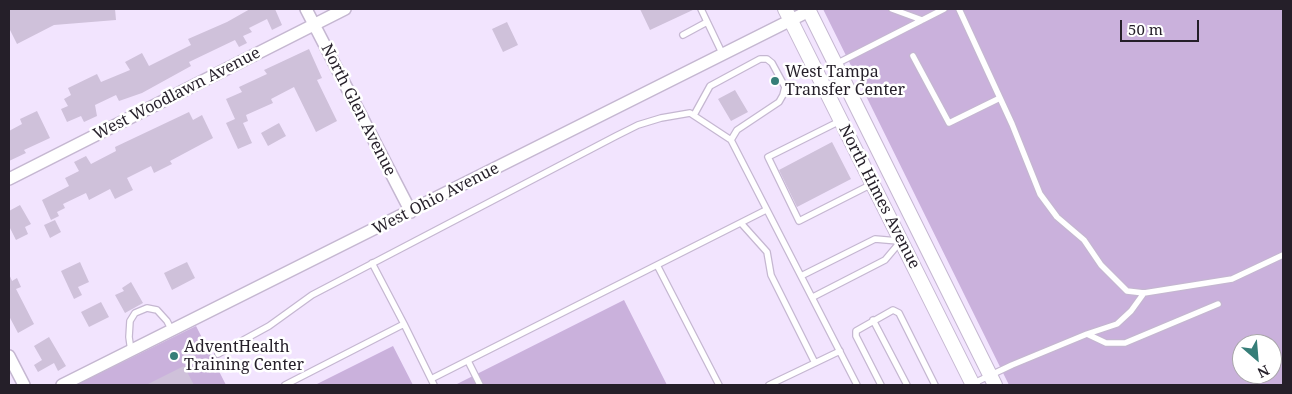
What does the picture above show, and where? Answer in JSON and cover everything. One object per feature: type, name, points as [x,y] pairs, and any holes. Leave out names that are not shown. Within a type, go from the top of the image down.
[{"type":"street","name":"North Glen Avenue","points":[[306,9],[411,212]]},
{"type":"street","name":"West Woodlawn Avenue","points":[[9,179],[344,9]]},
{"type":"street","name":"West Ohio Avenue","points":[[62,385],[723,55],[788,14],[810,9]]},
{"type":"street","name":"North Himes Avenue","points":[[810,9],[993,381]]},
{"type":"street","name":"North Himes Avenue","points":[[788,14],[972,385]]},
{"type":"street","points":[[901,241],[918,231]]},
{"type":"street","points":[[9,356],[24,385]]},
{"type":"lane","points":[[701,9],[723,55]]},
{"type":"lane","points":[[892,9],[922,20]]},
{"type":"lane","points":[[836,64],[944,9]]},
{"type":"lane","points":[[959,9],[1000,98],[1040,194],[1056,217],[1084,240],[1101,266],[1127,291],[1144,293],[1232,278],[1283,256]]},
{"type":"lane","points":[[683,35],[707,22]]},
{"type":"lane","points":[[913,56],[949,123],[1000,98]]},
{"type":"lane","points":[[694,116],[710,86],[760,59],[767,59],[772,63],[785,87],[783,95],[779,102],[737,130],[731,140]]},
{"type":"lane","points":[[218,354],[269,326],[310,296],[638,125],[661,118],[690,113],[731,140],[857,385]]},
{"type":"lane","points":[[840,121],[768,157],[799,221],[872,184]]},
{"type":"lane","points":[[372,263],[432,382],[468,361],[766,210]]},
{"type":"lane","points":[[741,223],[767,252],[771,275],[815,363]]},
{"type":"lane","points":[[801,276],[875,238],[901,241]]},
{"type":"lane","points":[[813,297],[885,260],[901,241]]},
{"type":"lane","points":[[657,265],[719,385]]},
{"type":"lane","points":[[972,385],[993,381],[1012,365],[1116,324],[1131,311],[1144,293]]},
{"type":"lane","points":[[1087,334],[1106,344],[1125,343],[1218,304]]},
{"type":"lane","points":[[131,351],[129,337],[130,321],[135,313],[146,308],[157,310],[167,321],[172,331]]},
{"type":"lane","points":[[881,385],[856,336],[856,331],[874,320],[896,311],[935,385]]},
{"type":"lane","points":[[874,320],[906,385]]},
{"type":"lane","points":[[285,385],[404,324]]},
{"type":"lane","points":[[769,385],[840,351]]},
{"type":"lane","points":[[468,361],[480,385]]},
{"type":"shaded area","points":[[823,9],[1283,9],[1283,385],[1009,385]]},
{"type":"shaded area","points":[[624,300],[667,385],[455,385]]},
{"type":"shaded area","name":"AdventHealth Training Center","points":[[196,326],[226,385],[76,385]]},
{"type":"shaded area","points":[[393,346],[413,385],[315,385]]},
{"type":"building","points":[[9,9],[115,9],[116,20],[54,25],[17,44],[9,28]]},
{"type":"building","points":[[250,9],[275,9],[282,25],[272,30],[267,19],[249,28],[252,32],[243,36],[247,43],[239,47],[235,40],[189,62],[191,66],[142,93],[119,101],[116,95],[95,105],[97,116],[84,122],[81,116],[67,122],[61,109],[68,106],[64,99],[71,95],[68,88],[97,74],[101,82],[130,70],[125,62],[142,53],[149,66],[191,45],[188,39],[227,22]]},
{"type":"building","points":[[640,9],[695,9],[650,30]]},
{"type":"building","points":[[507,22],[518,45],[503,52],[492,29]]},
{"type":"building","points":[[309,49],[322,78],[317,80],[337,121],[316,132],[294,87],[271,99],[273,103],[246,115],[248,121],[243,123],[252,143],[238,149],[226,123],[235,119],[226,99],[242,92],[239,87],[267,74],[264,70]]},
{"type":"building","points":[[735,90],[748,112],[731,121],[718,99]]},
{"type":"building","points":[[37,111],[50,138],[24,150],[26,153],[9,161],[9,131],[22,124],[20,119]]},
{"type":"building","points":[[189,112],[193,120],[202,115],[213,138],[170,161],[172,164],[154,173],[151,166],[127,178],[133,190],[115,199],[110,189],[89,200],[86,193],[63,204],[65,208],[57,212],[59,216],[51,220],[42,200],[69,186],[65,178],[79,171],[74,162],[86,156],[91,164],[116,151],[115,147]]},
{"type":"building","points":[[279,123],[286,136],[268,146],[261,133]]},
{"type":"building","points":[[832,142],[851,179],[797,207],[779,170]]},
{"type":"building","points":[[20,205],[31,224],[25,227],[28,234],[16,240],[9,226],[9,211]]},
{"type":"building","points":[[55,220],[61,232],[50,238],[44,225]]},
{"type":"building","points":[[80,262],[89,282],[78,287],[82,295],[74,299],[61,271]]},
{"type":"building","points":[[187,262],[195,278],[172,290],[164,273]]},
{"type":"building","points":[[9,274],[12,281],[17,278],[21,287],[16,289],[34,324],[18,333],[9,316]]},
{"type":"building","points":[[131,282],[143,303],[125,313],[115,295],[124,291],[122,288]]},
{"type":"building","points":[[101,302],[109,317],[89,327],[81,312]]},
{"type":"building","points":[[49,337],[66,366],[58,371],[54,363],[38,372],[34,365],[42,360],[34,346]]},
{"type":"building","points":[[184,366],[194,385],[146,385]]},
{"type":"place","name":"West Tampa Transfer Center","points":[[775,81]]},
{"type":"place","name":"AdventHealth Training Center","points":[[174,356]]}]
